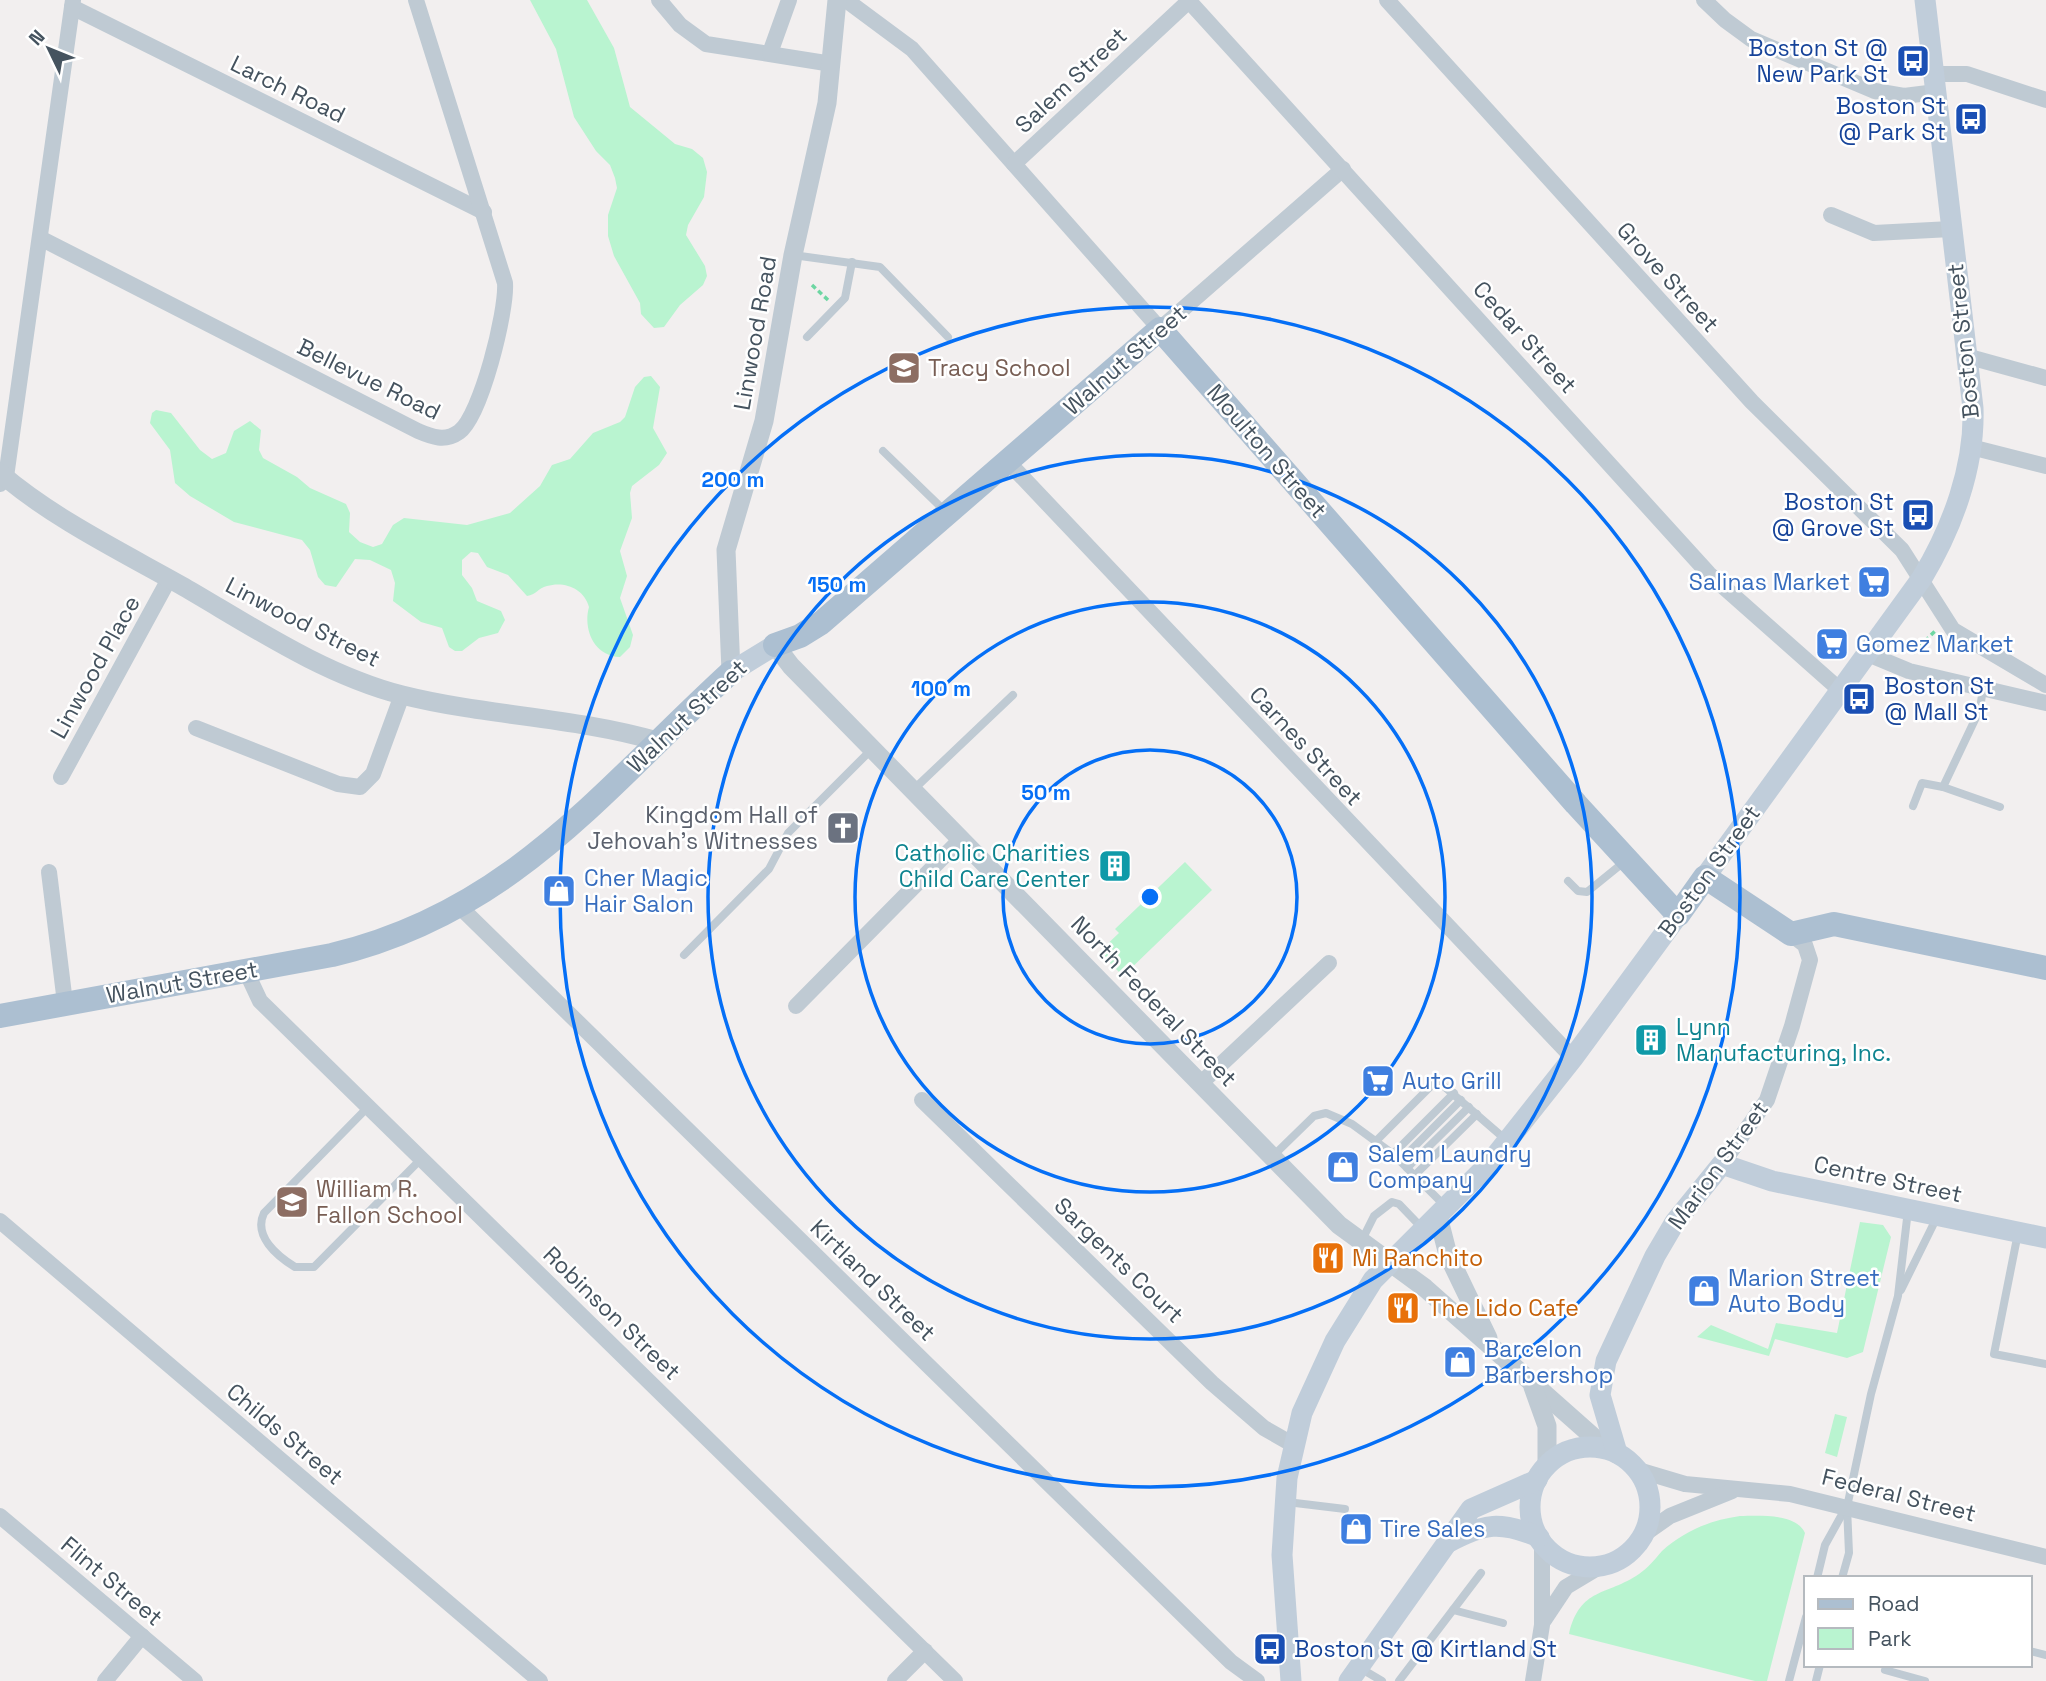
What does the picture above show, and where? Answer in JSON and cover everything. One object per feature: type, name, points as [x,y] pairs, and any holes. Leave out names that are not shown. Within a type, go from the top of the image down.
[{"type":"main road","name":"Boston Street","points":[[1291,1681],[1282,1555],[1284,1502],[1292,1444],[1302,1413],[1335,1341],[1363,1293],[1388,1263],[1436,1218],[1507,1141],[1573,1058],[1868,654],[1922,578],[1942,541],[1971,447],[1973,408],[1925,0]]},
{"type":"main road","name":"Walnut Street","points":[[0,1016],[246,971],[374,944],[460,907],[545,849],[731,672],[775,645],[800,636],[821,624],[1160,329]]},
{"type":"main road","name":"Moulton Street","points":[[1160,329],[1626,860],[1678,915]]},
{"type":"main road","name":"Marion Street","points":[[1705,877],[1791,934]]},
{"type":"main road","points":[[1791,934],[1829,923],[2046,968]]},
{"type":"main road","name":"Marion Street","points":[[1613,1452],[1601,1402],[1606,1361],[1665,1239],[1722,1164]]},
{"type":"main road","name":"Centre Street","points":[[1722,1164],[1765,1180],[2046,1238]]},
{"type":"main road","points":[[1355,1677],[1460,1523],[1476,1506],[1542,1473],[1571,1450],[1589,1447],[1613,1452],[1638,1470],[1650,1502],[1643,1535],[1625,1555],[1601,1566],[1581,1566],[1568,1562],[1540,1539],[1510,1526],[1487,1525],[1449,1542]]},
{"type":"main road","points":[[1540,1539],[1531,1513],[1542,1473]]},
{"type":"street","name":"Bellevue Road","points":[[42,239],[418,431],[443,439],[457,433],[472,414],[505,313],[502,270],[416,0]]},
{"type":"street","points":[[659,0],[680,25],[706,44],[832,64]]},
{"type":"street","points":[[770,53],[789,0]]},
{"type":"street","name":"Linwood Road","points":[[731,672],[726,550],[733,518],[762,430],[793,255],[823,125],[832,64],[837,0]]},
{"type":"street","name":"Moulton Street","points":[[846,0],[909,46],[1160,329]]},
{"type":"street","name":"Grove Street","points":[[1387,0],[1752,402],[1902,550],[1922,578],[1942,615],[1957,634],[2046,685]]},
{"type":"street","points":[[1704,0],[1733,27],[1751,39],[1875,91],[1916,96],[1935,83],[1967,74],[2046,100]]},
{"type":"street","name":"Salem Street","points":[[1014,164],[1189,1]]},
{"type":"street","name":"Cedar Street","points":[[1189,1],[1709,574],[1840,690]]},
{"type":"street","name":"Larch Road","points":[[72,4],[484,212]]},
{"type":"street","points":[[2,478],[42,239],[72,4]]},
{"type":"street","name":"Walnut Street","points":[[1160,329],[1343,169]]},
{"type":"street","points":[[1831,215],[1878,234],[1951,229]]},
{"type":"street","points":[[1966,356],[2046,377]]},
{"type":"street","points":[[1971,447],[2046,466]]},
{"type":"street","name":"Carnes Street","points":[[1008,462],[1573,1058]]},
{"type":"street","name":"Linwood Street","points":[[2,478],[86,531],[316,660],[402,695],[617,729],[657,741]]},
{"type":"street","name":"Linwood Place","points":[[61,777],[169,579]]},
{"type":"street","name":"North Federal Street","points":[[775,645],[791,666],[1271,1157],[1360,1243],[1388,1263]]},
{"type":"street","points":[[1868,654],[1909,671],[2046,702]]},
{"type":"street","points":[[196,728],[338,784],[360,787],[373,774],[402,695]]},
{"type":"street","points":[[796,1006],[961,839]]},
{"type":"street","points":[[49,872],[65,1003]]},
{"type":"street","name":"Kirtland Street","points":[[460,907],[1231,1662],[1257,1681]]},
{"type":"street","name":"Marion Street","points":[[1722,1164],[1767,1100],[1793,1026],[1810,960],[1805,945],[1791,934]]},
{"type":"street","points":[[1200,1084],[1329,963]]},
{"type":"street","name":"Robinson Street","points":[[246,971],[258,999],[955,1681]]},
{"type":"street","name":"Sargents Court","points":[[922,1100],[1212,1383],[1264,1428],[1292,1444]]},
{"type":"street","points":[[1436,1218],[1448,1255],[1492,1345]]},
{"type":"street","name":"Childs Street","points":[[0,1222],[540,1681]]},
{"type":"street","points":[[1388,1263],[1425,1288],[1613,1452]]},
{"type":"street","points":[[1531,1382],[1547,1426],[1542,1473]]},
{"type":"street","name":"Federal Street","points":[[1638,1470],[1674,1482],[1781,1493],[2046,1556]]},
{"type":"street","name":"Federal Street","points":[[1643,1535],[1670,1516],[1738,1490]]},
{"type":"street","name":"Flint Street","points":[[0,1516],[195,1681]]},
{"type":"street","points":[[1533,1681],[1542,1625],[1540,1539]]},
{"type":"street","points":[[1542,1625],[1558,1595],[1577,1578],[1601,1566]]},
{"type":"street","points":[[105,1681],[142,1636]]},
{"type":"street","points":[[895,1681],[925,1651]]},
{"type":"lane","points":[[793,255],[852,262],[883,270],[948,337]]},
{"type":"lane","points":[[807,337],[843,300],[852,262]]},
{"type":"lane","points":[[883,451],[948,514]]},
{"type":"lane","points":[[1943,787],[1980,709],[1983,688]]},
{"type":"lane","points":[[914,790],[1013,695]]},
{"type":"lane","points":[[684,955],[769,869],[789,832],[873,748]]},
{"type":"lane","points":[[1913,806],[1922,783],[1943,787],[2000,807]]},
{"type":"lane","points":[[1568,881],[1578,891],[1587,892],[1626,860]]},
{"type":"lane","points":[[1375,1142],[1434,1084],[1443,1083],[1507,1141]]},
{"type":"lane","points":[[1393,1154],[1454,1093]]},
{"type":"lane","points":[[1400,1161],[1461,1100]]},
{"type":"lane","points":[[369,1106],[264,1213],[261,1233],[274,1250],[295,1267],[314,1267],[422,1158]]},
{"type":"lane","points":[[1407,1168],[1469,1107]]},
{"type":"lane","points":[[1271,1157],[1319,1112],[1350,1122],[1393,1154],[1415,1176],[1436,1218]]},
{"type":"lane","points":[[1415,1176],[1476,1114]]},
{"type":"lane","points":[[1360,1243],[1374,1216],[1392,1202],[1436,1218]]},
{"type":"lane","points":[[1842,1576],[1849,1550],[1847,1507],[1871,1394],[1898,1296],[1908,1209]]},
{"type":"lane","points":[[1898,1296],[1939,1215]]},
{"type":"lane","points":[[2018,1233],[1994,1354],[2046,1364]]},
{"type":"lane","points":[[1284,1502],[1345,1509]]},
{"type":"lane","points":[[1817,1576],[1825,1545],[1847,1507]]},
{"type":"lane","points":[[1399,1681],[1481,1573]]},
{"type":"lane","points":[[1453,1610],[1503,1623]]},
{"type":"lane","points":[[1789,1681],[1804,1625]]},
{"type":"lane","points":[[1882,1681],[1886,1668],[1925,1681]]},
{"type":"lane","points":[[1355,1677],[1382,1681]]},
{"type":"path","points":[[812,285],[830,301]]},
{"type":"path","points":[[1906,659],[1935,631]]},
{"type":"green space","points":[[530,0],[587,0],[614,48],[630,107],[675,144],[692,149],[703,158],[707,172],[704,197],[688,225],[686,235],[705,266],[707,276],[703,285],[680,305],[664,327],[654,328],[641,314],[640,303],[614,256],[608,236],[608,215],[617,188],[615,178],[610,165],[596,151],[574,117],[556,49]]},
{"type":"green space","points":[[651,376],[660,387],[653,428],[667,453],[659,465],[632,486],[630,493],[632,518],[620,551],[627,576],[620,598],[633,635],[630,647],[620,657],[603,652],[592,639],[588,624],[589,607],[578,591],[560,584],[544,587],[527,596],[508,575],[487,567],[478,553],[471,552],[462,560],[462,575],[472,588],[477,601],[501,611],[505,620],[498,633],[479,638],[462,651],[455,651],[449,647],[442,628],[421,622],[393,601],[395,583],[391,570],[370,560],[355,559],[336,587],[325,585],[318,577],[310,550],[302,540],[234,522],[190,496],[175,483],[170,450],[150,423],[152,413],[156,410],[171,413],[200,450],[212,459],[226,453],[234,431],[250,421],[261,430],[259,450],[263,458],[297,477],[310,488],[346,504],[350,513],[349,532],[360,542],[373,547],[382,544],[393,525],[404,518],[467,525],[510,513],[540,486],[552,465],[570,459],[593,433],[620,422],[625,417],[635,387],[644,377]]},
{"type":"green space","points":[[1185,862],[1212,890],[1123,976],[1099,952],[1119,933],[1115,929]]},
{"type":"green space","points":[[1860,1222],[1883,1225],[1891,1237],[1863,1352],[1847,1358],[1775,1339],[1769,1356],[1697,1337],[1711,1325],[1768,1349],[1776,1323],[1837,1333]]},
{"type":"green space","points":[[1835,1414],[1847,1417],[1837,1457],[1825,1453]]},
{"type":"green space","points":[[1740,1516],[1785,1519],[1794,1522],[1805,1533],[1767,1681],[1755,1681],[1569,1634],[1580,1608],[1588,1600],[1639,1574],[1670,1544],[1689,1532],[1719,1520]]},
{"type":"place","name":"Boston St @ New Park St","points":[[1913,61]]},
{"type":"place","name":"Boston St @ Park St","points":[[1971,119]]},
{"type":"place","name":"Tracy School","points":[[904,368]]},
{"type":"place","name":"Boston St @ Grove St","points":[[1918,515]]},
{"type":"place","name":"Salinas Market","points":[[1874,582]]},
{"type":"place","name":"Gomez Market","points":[[1832,644]]},
{"type":"place","name":"Boston St @ Mall St","points":[[1859,699]]},
{"type":"place","name":"Kingdom Hall of Jehovah's Witnesses","points":[[843,828]]},
{"type":"place","name":"Catholic Charities Child Care Center","points":[[1115,866]]},
{"type":"place","name":"Cher Magic Hair Salon","points":[[559,891]]},
{"type":"place","name":"Lynn Manufacturing, Inc.","points":[[1651,1040]]},
{"type":"place","name":"Auto Grill","points":[[1378,1081]]},
{"type":"place","name":"Salem Laundry Company","points":[[1343,1167]]},
{"type":"place","name":"William R. Fallon School","points":[[292,1202]]},
{"type":"place","name":"Mi Ranchito","points":[[1328,1258]]},
{"type":"place","name":"Marion Street Auto Body","points":[[1704,1291]]},
{"type":"place","name":"The Lido Cafe","points":[[1403,1308]]},
{"type":"place","name":"Barcelon Barbershop","points":[[1460,1362]]},
{"type":"place","name":"Tire Sales","points":[[1356,1529]]},
{"type":"place","name":"Boston St @ Kirtland St","points":[[1270,1649]]}]
